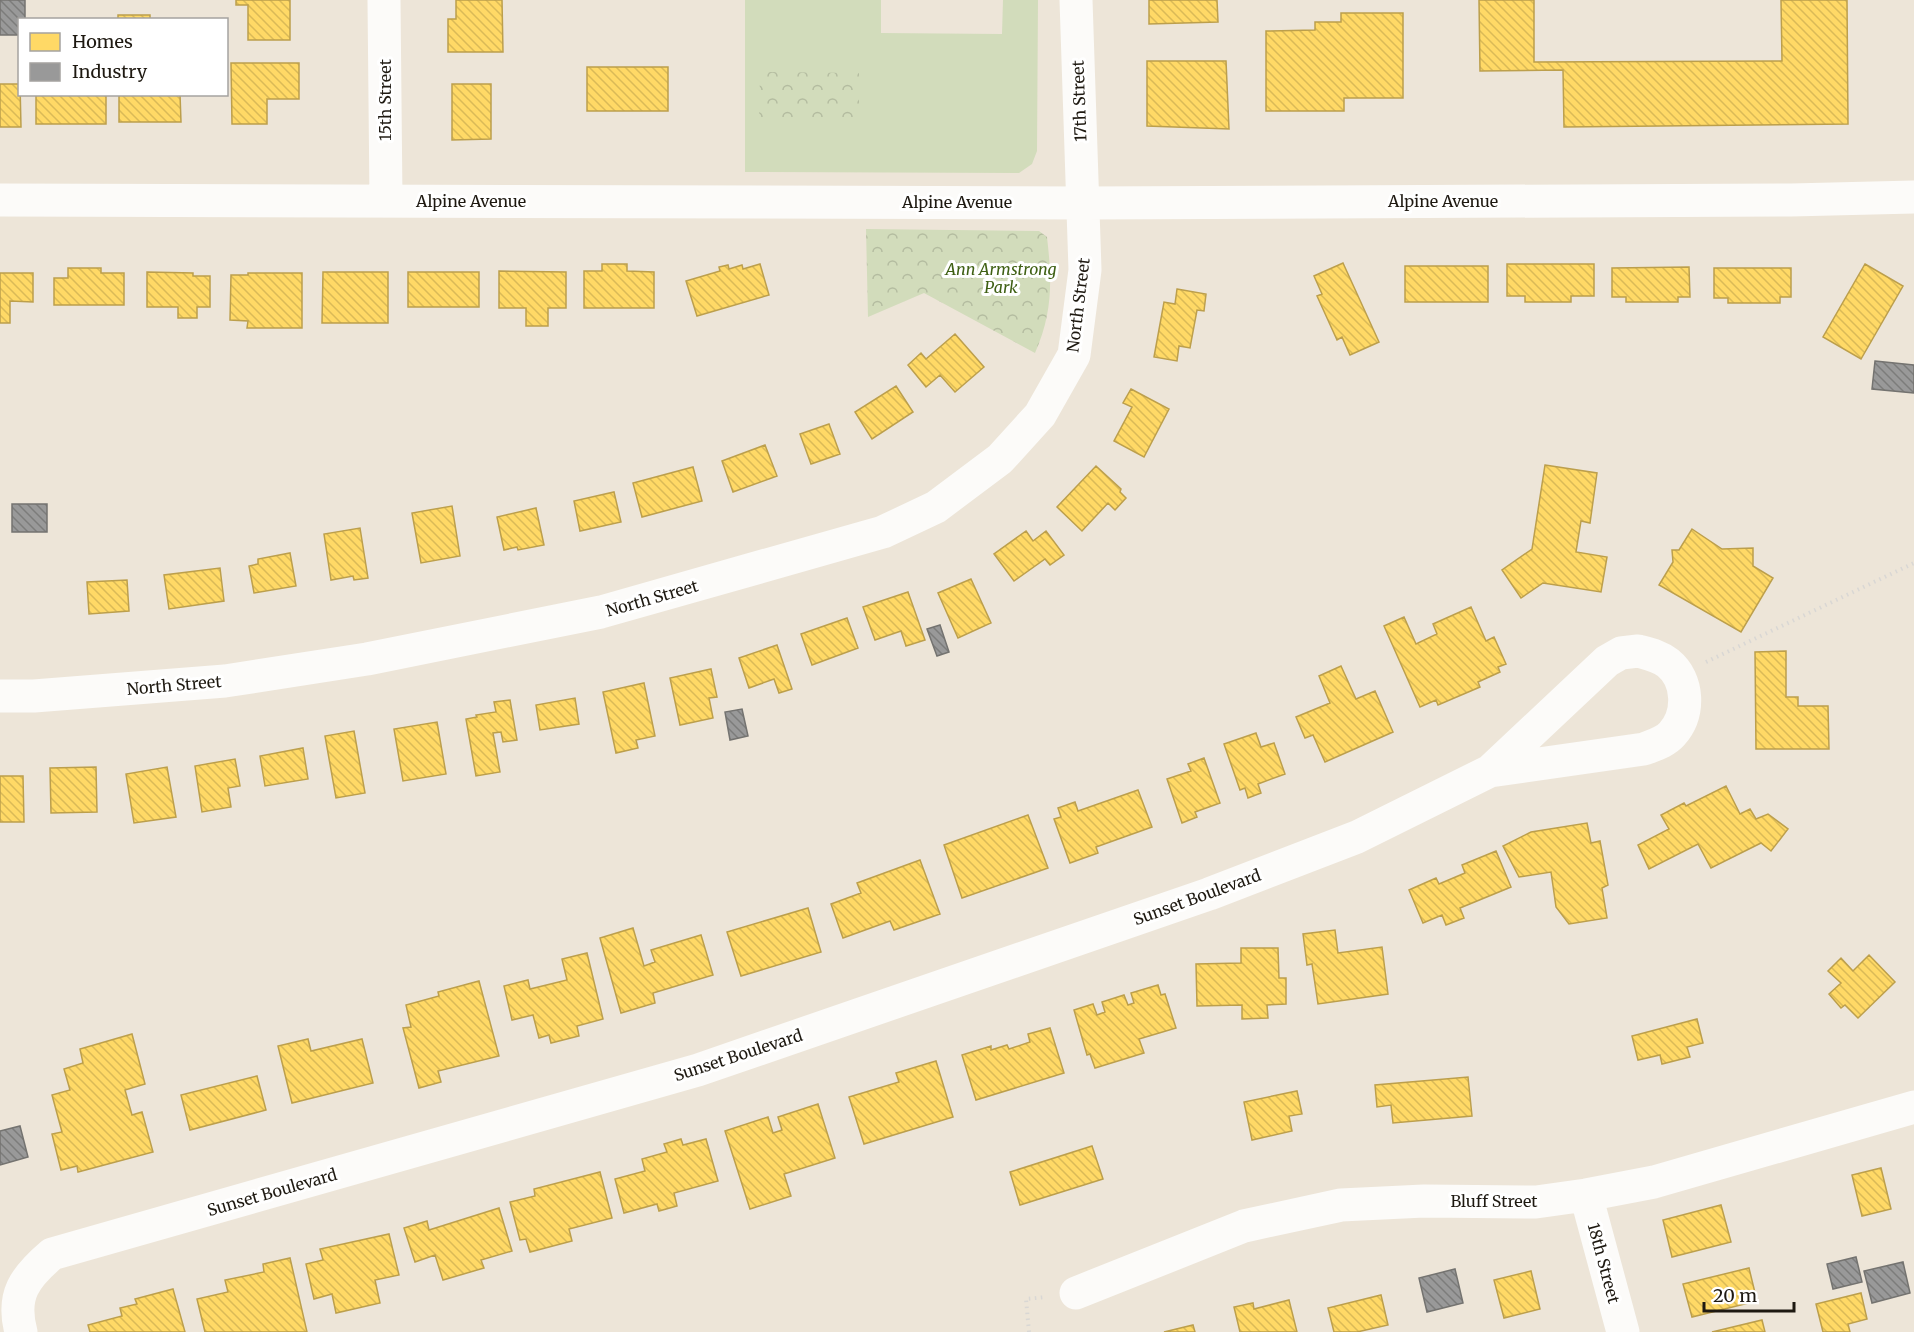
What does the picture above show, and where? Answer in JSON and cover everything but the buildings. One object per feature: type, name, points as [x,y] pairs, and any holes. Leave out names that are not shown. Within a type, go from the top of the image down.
[{"type":"street","name":"15th Street","points":[[384,0],[386,200]]},
{"type":"street","name":"17th Street","points":[[1076,0],[1082,203]]},
{"type":"street","name":"Alpine Avenue","points":[[0,200],[1082,203],[1791,200],[1914,197]]},
{"type":"street","name":"North Street","points":[[0,696],[34,696],[225,681],[367,659],[602,612],[883,532],[936,507],[1000,459],[1040,415],[1074,355],[1085,270],[1082,203]]},
{"type":"street","name":"Sunset Boulevard","points":[[21,1332],[17,1317],[20,1292],[33,1270],[52,1254],[698,1070],[1209,894],[1357,837],[1490,771],[1607,661],[1622,653],[1638,651],[1654,655],[1669,663],[1679,676],[1685,691],[1685,706],[1681,722],[1672,735],[1659,744],[1644,749],[1490,771]]},
{"type":"street","name":"Bluff Street","points":[[1076,1293],[1244,1226],[1341,1205],[1424,1201],[1536,1202],[1586,1195],[1654,1182],[1914,1107]]},
{"type":"street","name":"18th Street","points":[[1586,1195],[1623,1332]]},
{"type":"path","points":[[1679,676],[1914,563]]},
{"type":"path","points":[[1029,1332],[1026,1299],[1076,1293]]},
{"type":"green space","points":[[745,0],[881,0],[881,33],[1002,34],[1003,0],[1038,0],[1037,151],[1032,164],[1019,173],[745,172]]},
{"type":"green space","points":[[760,72],[859,73],[859,122],[759,122]]},
{"type":"green space","name":"Ann Armstrong Park","points":[[866,229],[1039,231],[1047,237],[1050,296],[1045,324],[1035,353],[924,293],[868,317]]}]
